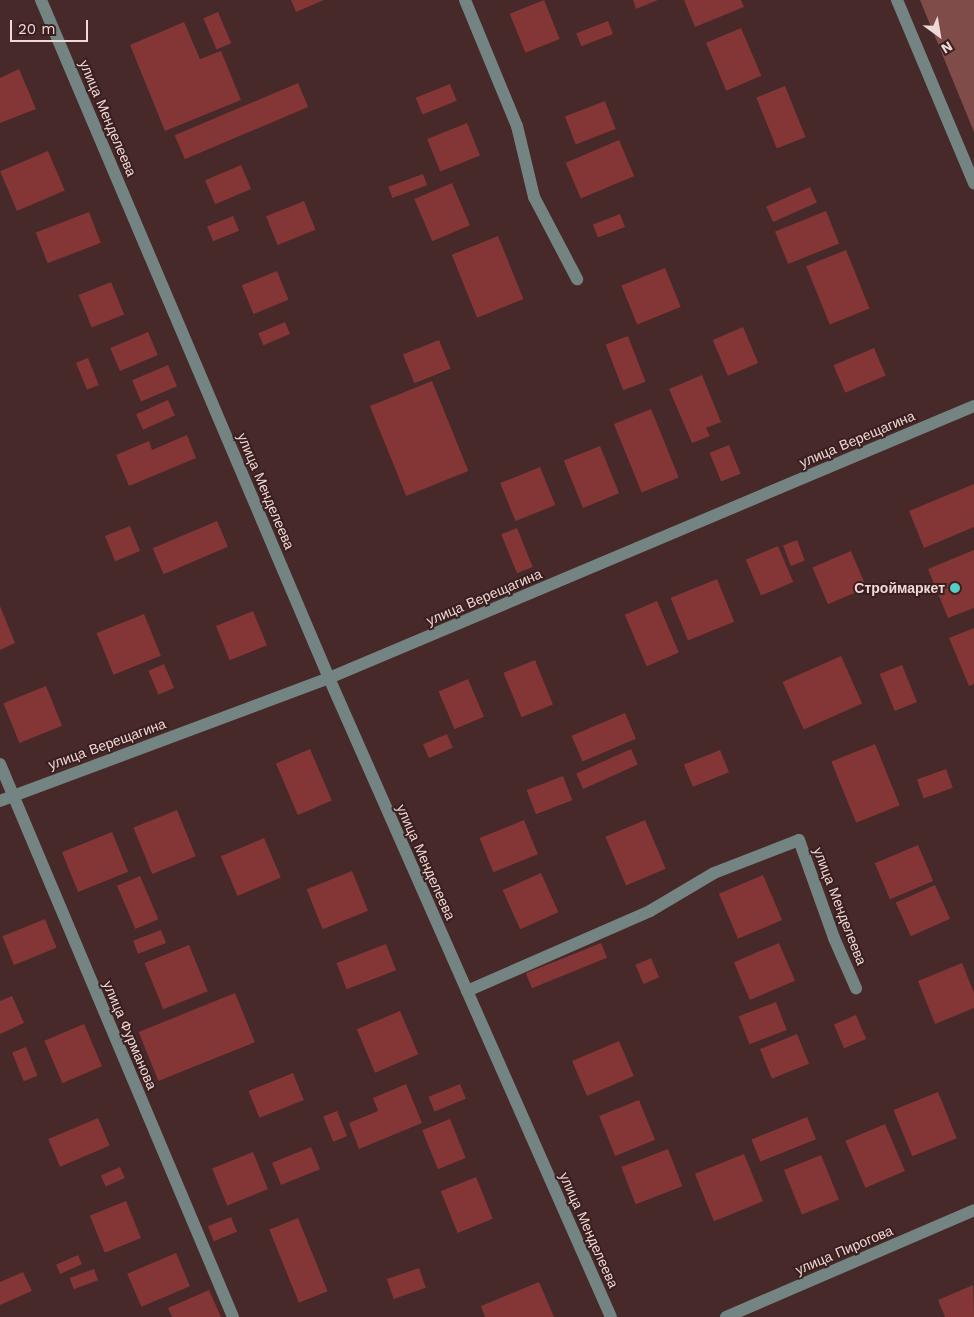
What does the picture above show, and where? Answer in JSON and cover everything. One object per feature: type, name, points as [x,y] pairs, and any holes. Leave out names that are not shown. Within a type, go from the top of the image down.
[{"type":"street","name":"улица Менделеева","points":[[41,0],[329,678],[611,1317]]},
{"type":"street","points":[[465,0],[517,126],[534,197],[577,279]]},
{"type":"street","points":[[897,0],[974,182]]},
{"type":"street","name":"улица Верещагина","points":[[0,801],[329,678],[974,406]]},
{"type":"street","name":"улица Фурманова","points":[[0,764],[233,1317]]},
{"type":"street","name":"улица Менделеева","points":[[467,991],[650,911],[714,873],[799,840],[834,938],[856,988]]},
{"type":"street","name":"улица Пирогова","points":[[726,1317],[974,1210]]},
{"type":"shaded area","points":[[920,0],[974,0],[974,132]]},
{"type":"building","points":[[291,0],[324,0],[296,12]]},
{"type":"building","points":[[544,0],[560,39],[525,53],[510,14]]},
{"type":"building","points":[[633,0],[658,0],[636,9]]},
{"type":"building","points":[[684,0],[741,0],[744,7],[695,27]]},
{"type":"building","points":[[218,12],[231,43],[217,50],[203,18]]},
{"type":"building","points":[[608,21],[613,34],[581,46],[576,33]]},
{"type":"building","points":[[184,22],[200,59],[221,51],[241,100],[165,131],[130,45]]},
{"type":"building","points":[[741,28],[761,76],[726,91],[706,43]]},
{"type":"building","points":[[19,69],[36,109],[0,123],[0,78]]},
{"type":"building","points":[[298,83],[308,107],[185,159],[175,135]]},
{"type":"building","points":[[450,84],[457,101],[422,115],[416,98]]},
{"type":"building","points":[[785,86],[806,137],[777,149],[756,98]]},
{"type":"building","points":[[605,101],[616,129],[576,144],[565,116]]},
{"type":"building","points":[[467,123],[480,155],[440,172],[427,139]]},
{"type":"building","points":[[619,140],[634,176],[581,199],[566,163]]},
{"type":"building","points":[[48,151],[65,191],[17,211],[0,171]]},
{"type":"building","points":[[241,165],[251,189],[215,204],[205,180]]},
{"type":"building","points":[[423,174],[427,185],[392,198],[388,187]]},
{"type":"building","points":[[452,183],[470,225],[432,241],[414,199]]},
{"type":"building","points":[[810,187],[817,203],[773,222],[766,207]]},
{"type":"building","points":[[304,201],[316,230],[278,245],[266,216]]},
{"type":"building","points":[[826,211],[839,243],[788,264],[775,232]]},
{"type":"building","points":[[89,212],[101,243],[48,263],[36,232]]},
{"type":"building","points":[[620,214],[625,227],[598,237],[593,224]]},
{"type":"building","points":[[233,216],[239,231],[213,241],[207,226]]},
{"type":"building","points":[[498,236],[523,299],[477,318],[452,255]]},
{"type":"building","points":[[846,250],[870,308],[830,325],[806,266]]},
{"type":"building","points":[[665,268],[681,307],[637,325],[621,286]]},
{"type":"building","points":[[277,271],[289,300],[253,314],[242,285]]},
{"type":"building","points":[[111,282],[124,314],[92,328],[79,295]]},
{"type":"building","points":[[285,322],[290,334],[263,345],[258,333]]},
{"type":"building","points":[[743,327],[758,363],[728,376],[713,340]]},
{"type":"building","points":[[148,332],[158,355],[120,371],[110,348]]},
{"type":"building","points":[[628,336],[646,382],[623,390],[606,345]]},
{"type":"building","points":[[439,340],[451,369],[414,383],[403,355]]},
{"type":"building","points":[[874,348],[886,376],[845,393],[833,365]]},
{"type":"building","points":[[88,358],[99,385],[87,390],[76,363]]},
{"type":"building","points":[[168,365],[177,386],[141,401],[132,380]]},
{"type":"building","points":[[702,375],[721,422],[706,428],[710,436],[692,443],[669,389]]},
{"type":"building","points":[[432,381],[468,471],[406,496],[370,406]]},
{"type":"building","points":[[168,400],[175,416],[143,430],[136,414]]},
{"type":"building","points":[[651,409],[679,478],[642,493],[614,424]]},
{"type":"building","points":[[187,435],[196,458],[129,486],[116,455],[149,441],[152,450]]},
{"type":"building","points":[[729,445],[741,474],[721,482],[710,453]]},
{"type":"building","points":[[600,446],[619,493],[583,508],[564,461]]},
{"type":"building","points":[[540,467],[555,505],[515,521],[500,483]]},
{"type":"building","points":[[974,484],[974,527],[924,548],[909,511]]},
{"type":"building","points":[[217,521],[228,547],[164,574],[153,548]]},
{"type":"building","points":[[130,526],[140,551],[115,561],[105,536]]},
{"type":"building","points":[[517,528],[533,567],[517,573],[501,534]]},
{"type":"building","points":[[797,540],[805,561],[791,566],[783,545]]},
{"type":"building","points":[[778,546],[793,582],[761,596],[746,560]]},
{"type":"building","name":"Строймаркет","points":[[974,550],[974,608],[948,618],[928,569]]},
{"type":"building","points":[[851,551],[867,588],[828,604],[812,567]]},
{"type":"building","points":[[717,579],[734,622],[688,640],[671,598]]},
{"type":"building","points":[[657,601],[679,653],[647,666],[625,615]]},
{"type":"building","points":[[0,606],[15,643],[0,650]]},
{"type":"building","points":[[253,611],[267,645],[230,660],[216,626]]},
{"type":"building","points":[[144,614],[161,656],[114,675],[97,633]]},
{"type":"building","points":[[974,628],[974,684],[969,686],[949,638]]},
{"type":"building","points":[[841,656],[862,704],[804,730],[783,682]]},
{"type":"building","points":[[535,660],[553,705],[521,717],[503,673]]},
{"type":"building","points":[[164,664],[174,688],[159,695],[148,671]]},
{"type":"building","points":[[902,665],[917,702],[895,711],[880,674]]},
{"type":"building","points":[[468,679],[484,717],[455,729],[439,692]]},
{"type":"building","points":[[46,686],[62,726],[19,743],[3,703]]},
{"type":"building","points":[[625,713],[636,739],[583,761],[572,736]]},
{"type":"building","points":[[447,734],[453,748],[429,758],[423,744]]},
{"type":"building","points":[[875,744],[900,805],[856,823],[831,762]]},
{"type":"building","points":[[310,749],[332,801],[298,815],[276,763]]},
{"type":"building","points":[[631,749],[638,765],[583,789],[576,773]]},
{"type":"building","points":[[720,750],[729,772],[693,787],[684,765]]},
{"type":"building","points":[[946,769],[953,788],[924,798],[917,780]]},
{"type":"building","points":[[563,776],[572,800],[536,814],[527,790]]},
{"type":"building","points":[[177,810],[196,856],[152,874],[133,828]]},
{"type":"building","points":[[524,820],[538,854],[493,872],[479,838]]},
{"type":"building","points":[[645,820],[666,869],[626,886],[605,837]]},
{"type":"building","points":[[112,832],[128,872],[78,892],[62,852]]},
{"type":"building","points":[[264,838],[281,878],[238,896],[221,856]]},
{"type":"building","points":[[918,845],[933,881],[890,899],[875,863]]},
{"type":"building","points":[[352,871],[368,911],[323,929],[307,889]]},
{"type":"building","points":[[541,873],[558,912],[520,929],[503,890]]},
{"type":"building","points":[[763,875],[782,920],[738,939],[719,894]]},
{"type":"building","points":[[140,876],[158,919],[135,929],[117,886]]},
{"type":"building","points":[[935,885],[950,919],[911,936],[896,902]]},
{"type":"building","points":[[45,919],[57,948],[14,965],[2,936]]},
{"type":"building","points":[[161,930],[166,943],[138,954],[133,941]]},
{"type":"building","points":[[601,943],[607,958],[532,988],[526,973]]},
{"type":"building","points":[[779,943],[795,981],[750,1000],[734,962]]},
{"type":"building","points":[[386,944],[396,970],[347,989],[337,963]]},
{"type":"building","points":[[189,945],[208,991],[163,1009],[144,963]]},
{"type":"building","points":[[651,958],[659,977],[644,984],[635,965]]},
{"type":"building","points":[[962,963],[974,993],[974,1008],[935,1024],[918,981]]},
{"type":"building","points":[[235,993],[255,1042],[158,1081],[139,1032]]},
{"type":"building","points":[[12,996],[24,1023],[0,1034],[0,1001]]},
{"type":"building","points":[[776,1002],[787,1030],[749,1044],[739,1016]]},
{"type":"building","points":[[400,1011],[418,1054],[375,1073],[357,1029]]},
{"type":"building","points":[[856,1015],[866,1039],[844,1048],[834,1024]]},
{"type":"building","points":[[84,1024],[102,1066],[62,1083],[44,1041]]},
{"type":"building","points":[[797,1034],[809,1064],[772,1079],[760,1049]]},
{"type":"building","points":[[619,1041],[634,1076],[587,1096],[572,1061]]},
{"type":"building","points":[[26,1047],[38,1076],[24,1081],[12,1053]]},
{"type":"building","points":[[293,1073],[304,1100],[259,1118],[248,1091]]},
{"type":"building","points":[[406,1084],[422,1123],[359,1149],[349,1123],[378,1111],[373,1098]]},
{"type":"building","points":[[460,1084],[466,1099],[434,1112],[428,1097]]},
{"type":"building","points":[[938,1092],[957,1138],[912,1156],[893,1110]]},
{"type":"building","points":[[639,1100],[655,1140],[615,1156],[599,1116]]},
{"type":"building","points":[[337,1111],[347,1136],[333,1142],[323,1117]]},
{"type":"building","points":[[807,1117],[816,1139],[760,1162],[751,1139]]},
{"type":"building","points":[[98,1118],[110,1146],[60,1167],[48,1139]]},
{"type":"building","points":[[450,1119],[466,1158],[438,1169],[422,1130]]},
{"type":"building","points":[[885,1124],[905,1171],[865,1188],[845,1141]]},
{"type":"building","points":[[311,1147],[320,1169],[281,1185],[272,1163]]},
{"type":"building","points":[[668,1149],[682,1186],[636,1204],[621,1167]]},
{"type":"building","points":[[253,1152],[268,1189],[227,1206],[212,1168]]},
{"type":"building","points":[[744,1154],[763,1201],[714,1221],[695,1174]]},
{"type":"building","points":[[821,1155],[839,1200],[802,1214],[784,1170]]},
{"type":"building","points":[[120,1167],[125,1178],[106,1187],[101,1176]]},
{"type":"building","points":[[476,1177],[493,1219],[458,1233],[441,1191]]},
{"type":"building","points":[[126,1201],[141,1238],[105,1253],[90,1216]]},
{"type":"building","points":[[231,1217],[237,1232],[214,1241],[208,1226]]},
{"type":"building","points":[[298,1218],[328,1291],[299,1303],[269,1230]]},
{"type":"building","points":[[176,1253],[190,1286],[141,1307],[127,1274]]},
{"type":"building","points":[[78,1255],[82,1264],[60,1274],[56,1265]]},
{"type":"building","points":[[419,1268],[426,1288],[394,1299],[387,1279]]},
{"type":"building","points":[[94,1269],[98,1280],[74,1289],[70,1278]]},
{"type":"building","points":[[23,1272],[32,1291],[0,1305],[0,1282]]},
{"type":"building","points":[[539,1282],[554,1317],[485,1317],[481,1306]]},
{"type":"building","points":[[973,1285],[974,1317],[945,1317],[938,1300]]},
{"type":"building","points":[[209,1290],[221,1317],[172,1317],[168,1308]]},
{"type":"place","name":"Строймаркет","points":[[955,588]]}]
